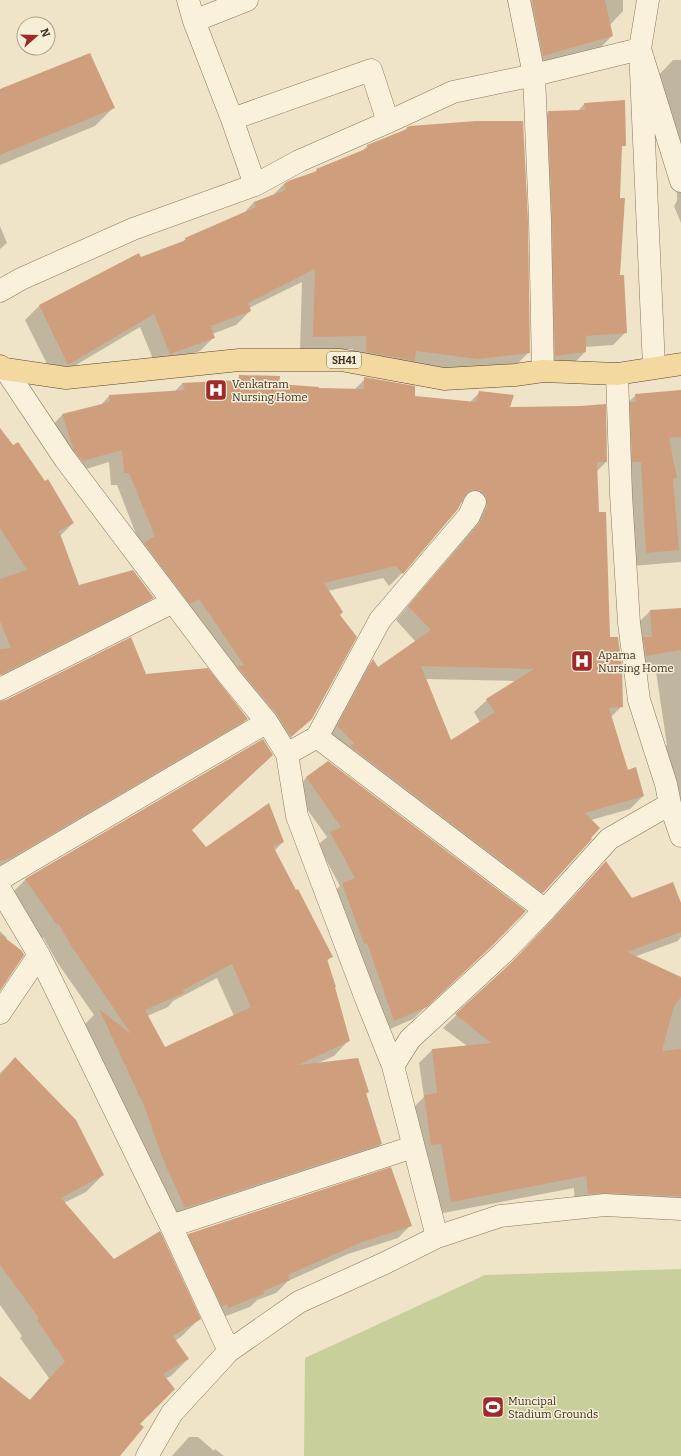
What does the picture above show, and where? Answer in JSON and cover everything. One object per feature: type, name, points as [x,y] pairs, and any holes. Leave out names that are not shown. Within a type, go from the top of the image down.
[{"type":"main road","name":"SH41","points":[[3,367],[66,378],[239,360],[341,360],[444,379],[516,375],[543,371],[617,374],[654,367],[681,364]]},
{"type":"street","points":[[188,0],[194,21],[232,119],[255,185]]},
{"type":"street","points":[[194,21],[247,0]]},
{"type":"street","points":[[519,0],[534,75],[540,220],[543,371]]},
{"type":"street","points":[[648,0],[640,49],[654,367]]},
{"type":"street","points":[[0,291],[21,279],[133,229],[255,185],[299,160],[453,92],[534,75],[640,49]]},
{"type":"street","points":[[640,49],[681,181]]},
{"type":"street","points":[[232,119],[371,70],[388,122]]},
{"type":"street","points":[[3,367],[65,460],[229,676],[267,722],[287,754],[297,816],[364,996],[393,1066],[437,1237]]},
{"type":"street","points":[[617,374],[621,494],[629,624],[639,700],[673,789],[681,836]]},
{"type":"street","points":[[287,754],[317,737],[380,620],[469,516],[475,502]]},
{"type":"street","points":[[0,689],[173,602]]},
{"type":"street","points":[[0,879],[267,722]]},
{"type":"street","points":[[317,737],[545,910]]},
{"type":"street","points":[[393,1066],[410,1039],[502,954],[545,910],[609,839],[673,789]]},
{"type":"street","points":[[0,889],[39,955],[171,1226],[229,1351]]},
{"type":"street","points":[[0,1013],[39,955]]},
{"type":"street","points":[[171,1226],[413,1147]]},
{"type":"street","points":[[147,1456],[172,1412],[229,1351],[299,1302],[385,1263],[437,1237],[500,1216],[605,1205],[681,1209]]},
{"type":"green space","name":"Muncipal Stadium Grounds","points":[[681,1269],[681,1456],[304,1456],[305,1358],[485,1275]]},
{"type":"building","points":[[532,0],[605,0],[613,36],[543,56]]},
{"type":"building","points":[[90,53],[115,108],[0,155],[0,89]]},
{"type":"building","points":[[625,100],[626,146],[622,146],[620,198],[625,198],[620,275],[624,275],[627,333],[586,336],[586,352],[555,356],[548,111],[585,110],[584,103]]},
{"type":"building","points":[[476,121],[523,121],[528,220],[530,353],[478,359],[416,351],[415,361],[366,352],[366,336],[313,337],[315,269],[248,303],[251,311],[211,326],[215,338],[170,354],[154,314],[68,365],[39,305],[139,253],[141,257],[186,240],[185,238],[256,207],[254,202],[286,190],[284,184],[288,181],[317,171],[316,169],[368,148],[367,145],[407,129],[407,127]]},
{"type":"building","points":[[239,375],[280,376],[279,384],[319,388],[364,389],[364,377],[415,386],[415,396],[476,402],[479,391],[514,395],[510,407],[606,404],[607,462],[597,462],[599,512],[606,512],[610,637],[618,637],[622,667],[623,707],[609,708],[628,770],[636,767],[644,796],[585,813],[600,828],[591,838],[592,839],[543,893],[350,746],[354,743],[337,726],[373,659],[378,667],[431,630],[408,606],[479,524],[487,507],[485,494],[480,490],[467,492],[458,509],[403,574],[396,566],[324,583],[343,612],[340,615],[357,637],[312,719],[291,737],[277,714],[237,666],[244,665],[199,599],[190,604],[144,543],[155,536],[129,473],[124,473],[122,450],[83,461],[74,451],[62,414],[110,402],[109,395],[185,390],[182,383],[239,380]],"holes":[[[421,666],[534,669],[486,699],[495,712],[451,740]]]},
{"type":"building","points":[[681,390],[681,437],[669,438],[677,478],[673,478],[679,550],[646,553],[641,462],[632,462],[630,402],[636,402],[635,394]]},
{"type":"building","points":[[0,428],[13,445],[18,442],[45,481],[48,479],[74,523],[59,531],[79,585],[133,570],[154,598],[0,675],[0,649],[11,648],[0,621],[0,579],[27,570],[0,528]]},
{"type":"building","points":[[681,608],[681,650],[646,656],[643,637],[652,637],[650,610]]},
{"type":"building","points":[[131,637],[146,674],[208,668],[248,719],[11,858],[0,861],[0,701],[6,700]]},
{"type":"building","points":[[263,739],[273,755],[192,830],[206,847],[269,803],[284,842],[273,846],[296,890],[298,889],[333,957],[327,959],[350,1041],[298,1065],[358,1058],[369,1092],[366,1093],[382,1144],[185,1208],[165,1164],[144,1106],[99,1009],[131,1034],[72,947],[58,923],[57,925],[25,879]],"holes":[[[232,964],[251,1007],[165,1047],[145,1010],[184,993],[183,990]]]},
{"type":"building","points":[[328,761],[526,911],[493,945],[427,1007],[394,1021],[367,943],[364,944],[342,883],[355,878],[330,832],[341,827],[306,777]]},
{"type":"building","points":[[606,861],[632,898],[673,882],[681,903],[681,932],[627,952],[681,977],[681,997],[674,1006],[662,1051],[681,1049],[681,1196],[606,1193],[588,1194],[586,1176],[451,1202],[441,1144],[431,1145],[424,1095],[437,1093],[432,1049],[491,1043],[455,1014],[511,963],[554,919]]},
{"type":"building","points":[[0,934],[22,951],[24,955],[0,991]]},
{"type":"building","points":[[15,1057],[76,1120],[104,1175],[61,1198],[114,1259],[160,1231],[201,1319],[173,1336],[189,1359],[163,1374],[175,1389],[140,1424],[144,1427],[120,1456],[0,1456],[0,1376],[30,1400],[65,1361],[37,1320],[39,1318],[0,1265],[0,1076]]},
{"type":"building","points":[[391,1167],[412,1226],[362,1242],[288,1275],[290,1280],[263,1291],[264,1294],[228,1308],[227,1304],[222,1307],[188,1234]]},
{"type":"place","name":"Venkatram Nursing Home","points":[[216,390]]},
{"type":"place","name":"Aparna Nursing Home","points":[[582,661]]},
{"type":"place","name":"Muncipal Stadium Grounds","points":[[493,1407]]}]
